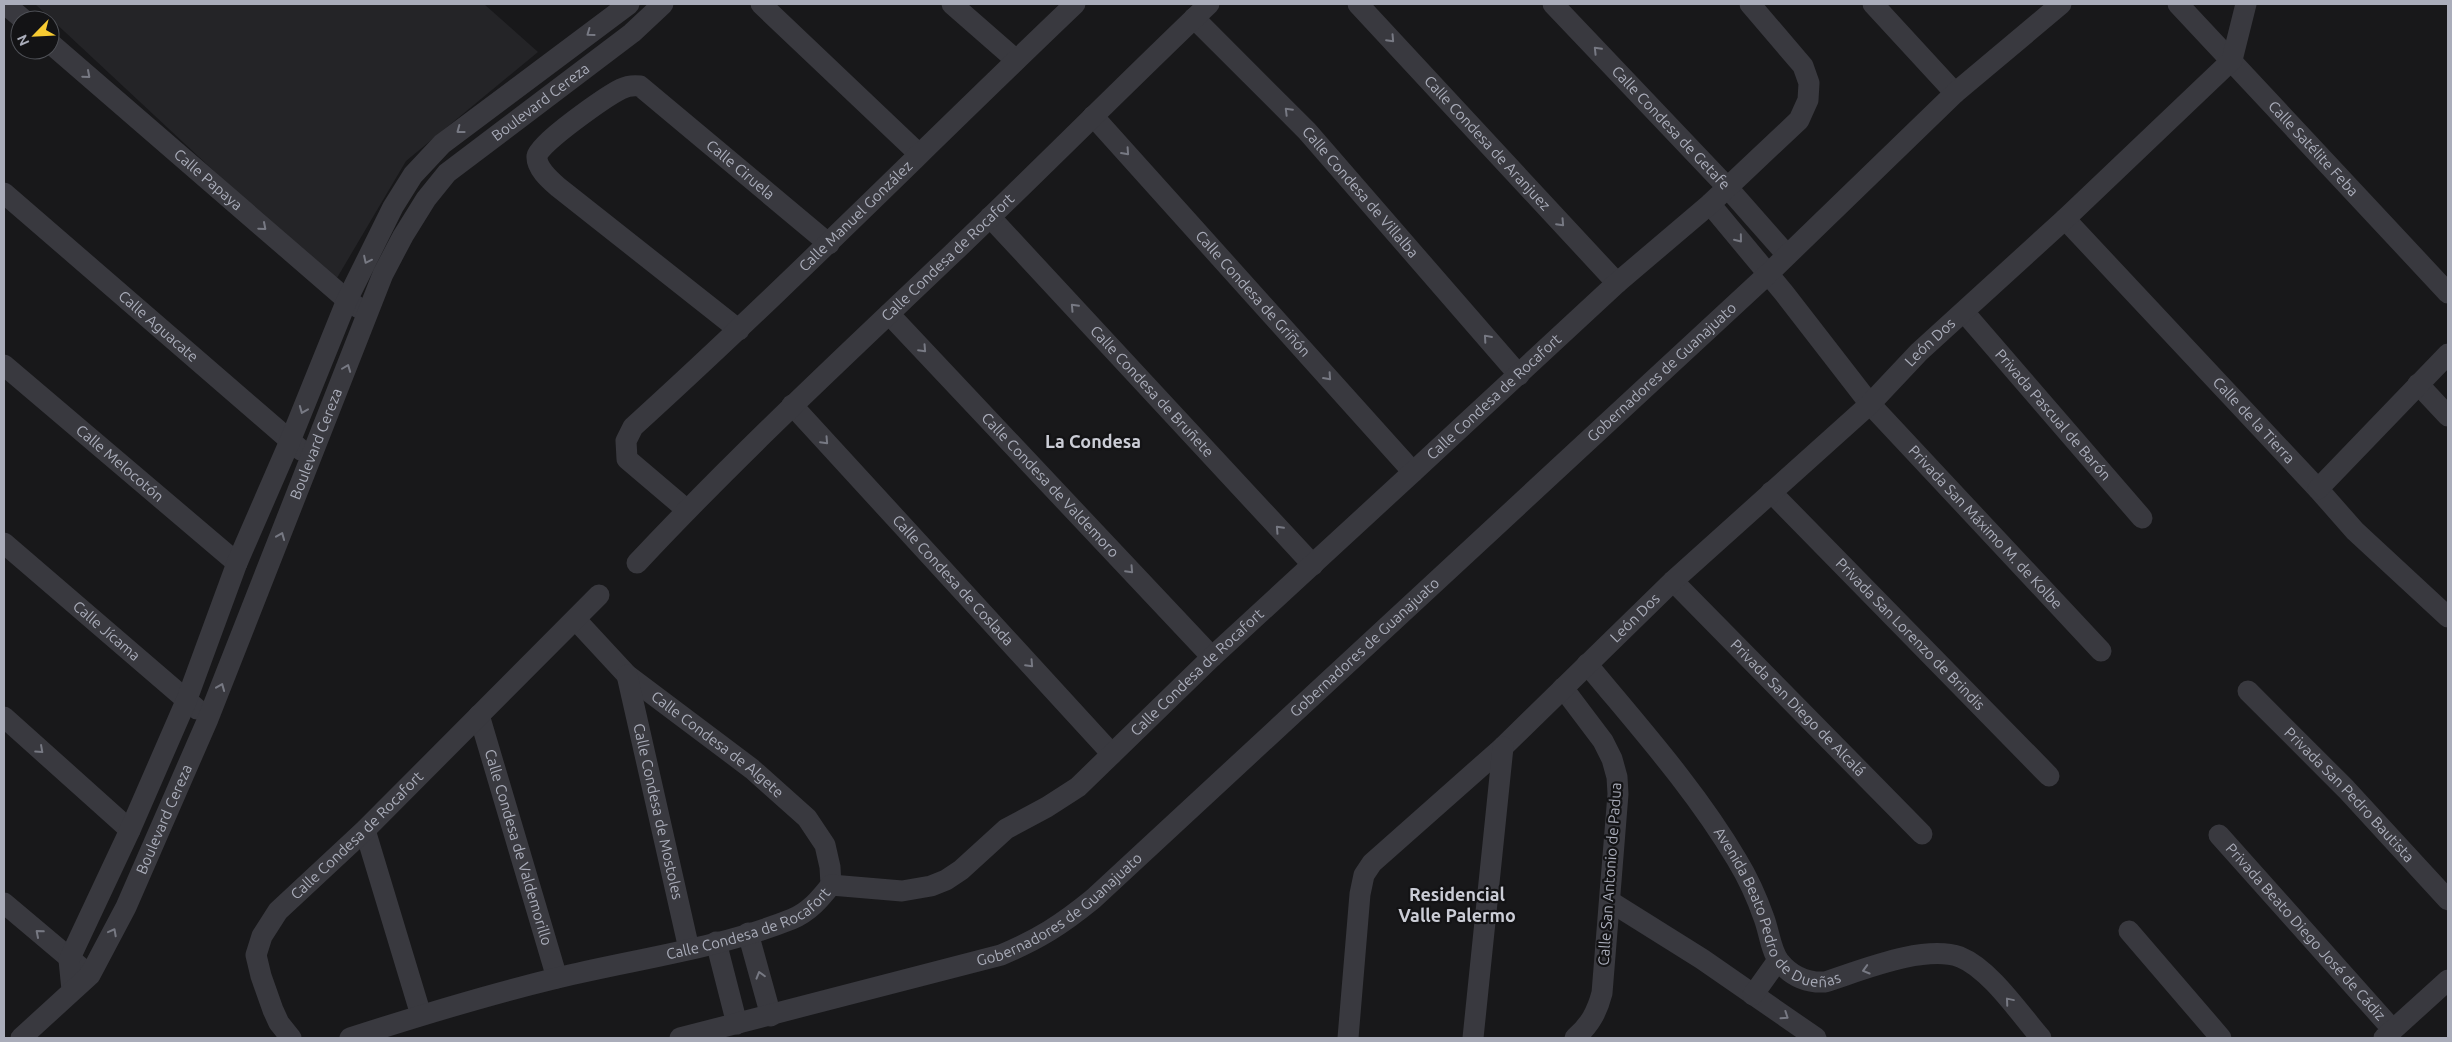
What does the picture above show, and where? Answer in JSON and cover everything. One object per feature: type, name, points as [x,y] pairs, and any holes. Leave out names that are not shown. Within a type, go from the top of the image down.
[{"type":"street","name":"Boulevard Cereza","points":[[70,960],[187,700],[237,563],[347,300],[393,207],[413,174],[442,144],[629,4]]},
{"type":"street","name":"Boulevard Cereza","points":[[90,975],[126,907],[208,720],[312,460],[383,274],[403,236],[426,198],[447,173],[632,33],[663,4]]},
{"type":"street","points":[[761,4],[918,153]]},
{"type":"street","points":[[952,4],[1016,60]]},
{"type":"street","name":"Calle Manuel González","points":[[687,510],[627,459],[626,441],[633,427],[829,244],[918,153],[1075,4]]},
{"type":"street","name":"Calle Condesa de Aranjuez","points":[[1358,4],[1617,283]]},
{"type":"street","name":"Calle Condesa de Getafe","points":[[1553,4],[1727,187],[1787,255]]},
{"type":"street","name":"Calle Condesa de Rocafort","points":[[350,1038],[421,1015],[556,978],[689,949],[748,933],[794,918],[816,904],[831,885],[902,891],[932,886],[946,880],[1006,828],[1024,817],[1047,807],[1078,787],[1212,657],[1617,283],[1710,204],[1799,120],[1808,100],[1809,83],[1803,66],[1750,4]]},
{"type":"street","points":[[1874,4],[1955,93]]},
{"type":"street","name":"Gobernadores de Guanajuato","points":[[680,1038],[1001,955],[1038,940],[1061,925],[1093,899],[1768,274],[1955,93],[2061,4]]},
{"type":"street","name":"Calle Satélite Feba","points":[[2178,4],[2448,293]]},
{"type":"street","points":[[2232,60],[2246,4]]},
{"type":"street","name":"Calle Condesa de Rocafort","points":[[637,563],[792,405],[990,217],[1202,11]]},
{"type":"street","name":"Calle Condesa de Villalba","points":[[1202,11],[1519,375]]},
{"type":"street","name":"Calle Papaya","points":[[60,52],[347,300],[368,313]]},
{"type":"street","name":"León Dos","points":[[1348,1038],[1360,894],[1364,875],[1372,863],[1504,747],[1673,581],[1870,404],[1919,352],[2064,219],[2232,60]]},
{"type":"street","name":"Calle Ciruela","points":[[739,330],[562,191],[540,168],[537,153],[541,147],[558,132],[621,89],[634,85],[651,94],[829,244]]},
{"type":"street","name":"Calle Condesa de Griñón","points":[[1093,116],[1413,472]]},
{"type":"street","name":"Calle Aguacate","points":[[4,193],[312,460]]},
{"type":"street","name":"Calle Condesa de Getafe","points":[[1710,204],[1768,274],[1870,404]]},
{"type":"street","name":"Calle Condesa de Bruñete","points":[[990,217],[1313,565]]},
{"type":"street","name":"Calle de la Tierra","points":[[2064,219],[2318,488],[2355,531],[2448,617]]},
{"type":"street","name":"Privada Pascual de Barón","points":[[1964,312],[2142,518]]},
{"type":"street","name":"Calle Condesa de Valdemoro","points":[[889,314],[1212,657]]},
{"type":"street","points":[[2318,488],[2448,354]]},
{"type":"street","name":"Calle Melocotón","points":[[4,365],[237,563]]},
{"type":"street","points":[[2418,384],[2448,416]]},
{"type":"street","name":"Privada San Máximo M. de Kolbe","points":[[1870,404],[2101,651]]},
{"type":"street","name":"Calle Condesa de Coslada","points":[[792,405],[1112,754]]},
{"type":"street","name":"Privada San Lorenzo de Brindis","points":[[1771,492],[2049,776]]},
{"type":"street","name":"Calle Jícama","points":[[4,543],[208,720]]},
{"type":"street","name":"Privada San Diego de Alcalá","points":[[1673,581],[1922,834]]},
{"type":"street","name":"Calle Condesa de Rocafort","points":[[291,1038],[279,1024],[260,976],[256,955],[262,936],[278,911],[365,830],[599,595]]},
{"type":"street","name":"Calle Condesa de Algete","points":[[576,620],[627,675],[752,769],[807,818],[825,845],[830,867],[831,885]]},
{"type":"street","name":"Avenida Beato Pedro de Dueñas","points":[[1587,664],[1700,802],[1738,862],[1757,899],[1778,960],[1796,976],[1812,983],[1825,982],[1911,957],[1938,954],[1960,957],[1979,970],[1999,989],[2041,1038]]},
{"type":"street","name":"Calle Condesa de Mostoles","points":[[627,675],[689,949]]},
{"type":"street","name":"Calle San Antonio de Padua","points":[[1563,688],[1603,741],[1612,759],[1617,777],[1618,794],[1611,902],[1602,993],[1597,1012],[1588,1027],[1575,1038]]},
{"type":"street","name":"Privada San Pedro Bautista","points":[[2248,690],[2346,789],[2448,900]]},
{"type":"street","name":"Calle Condesa de Valdemorillo","points":[[479,715],[556,978]]},
{"type":"street","points":[[4,717],[130,830]]},
{"type":"street","points":[[1473,1038],[1504,747]]},
{"type":"street","points":[[365,830],[421,1015]]},
{"type":"street","name":"Privada Beato Diego José de Cádiz","points":[[2219,835],[2388,1034]]},
{"type":"street","points":[[4,902],[70,960],[90,975],[21,1038]]},
{"type":"street","points":[[1611,902],[1702,959],[1816,1038]]},
{"type":"street","points":[[2129,931],[2222,1038]]},
{"type":"street","points":[[748,933],[771,1016]]},
{"type":"street","points":[[716,942],[737,1024]]},
{"type":"street","points":[[70,960],[72,990]]},
{"type":"street","points":[[1753,994],[1778,960]]},
{"type":"street","points":[[2388,1034],[2448,980]]},
{"type":"shaded area","points":[[35,4],[484,4],[538,52],[406,161],[334,283],[60,27],[60,10],[41,10]]},
{"type":"district","name":"La Condesa","points":[[1093,442]]},
{"type":"district","name":"Residencial Valle Palermo","points":[[1457,905]]}]
